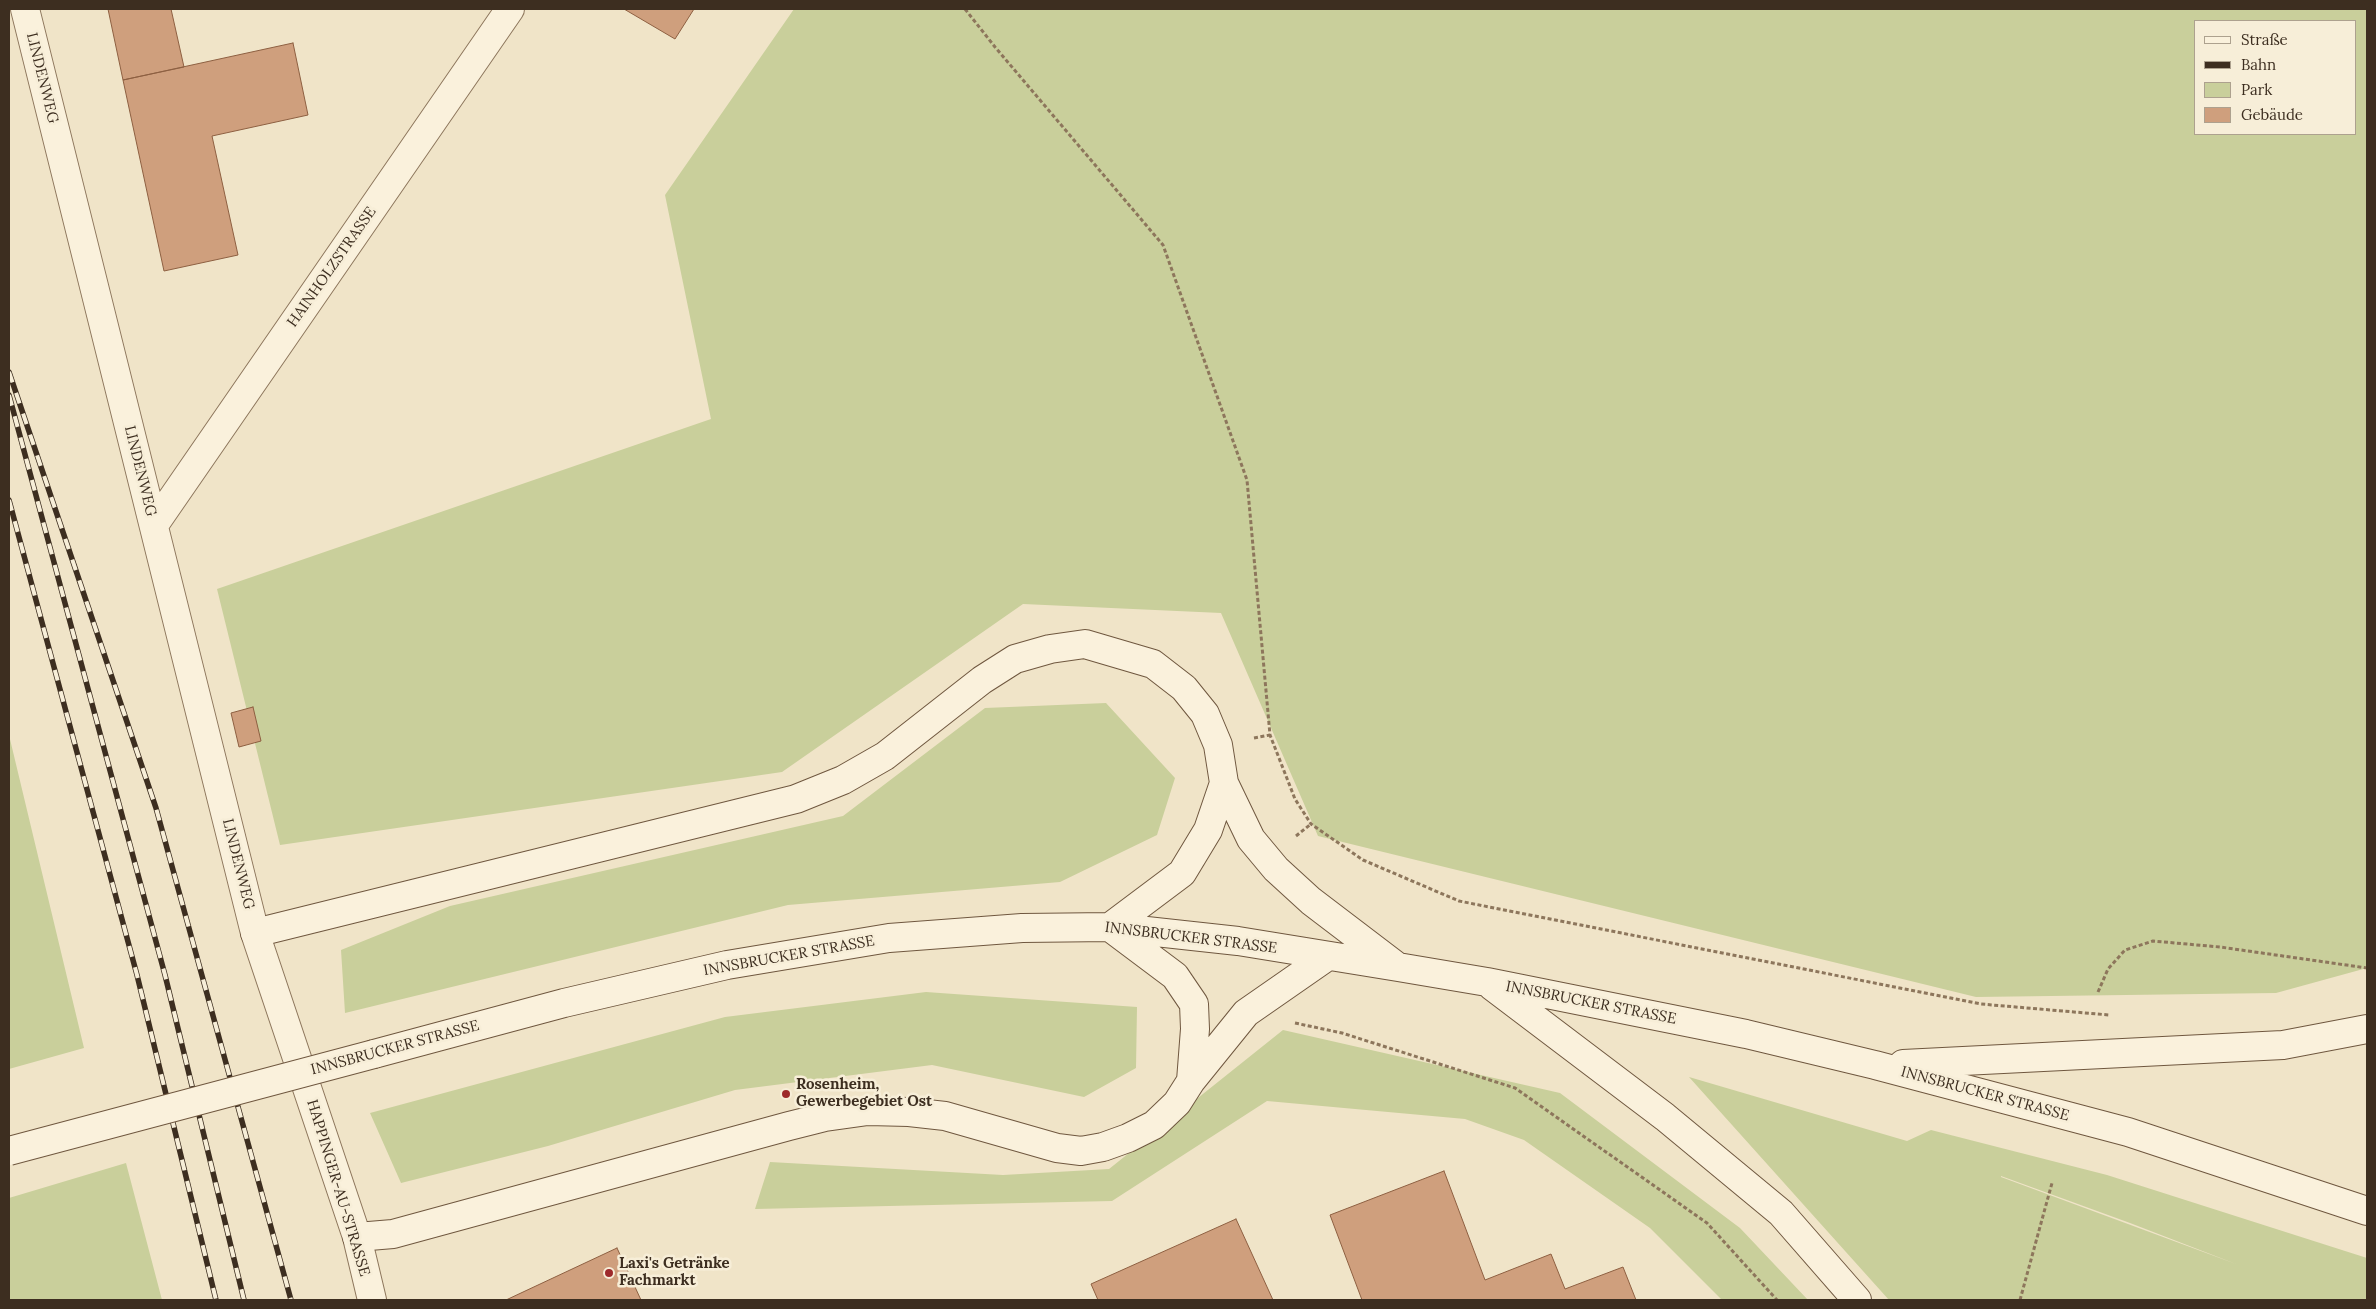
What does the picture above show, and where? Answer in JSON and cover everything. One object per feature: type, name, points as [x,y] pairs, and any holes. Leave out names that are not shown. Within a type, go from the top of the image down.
[{"type":"main road","name":"LINDENWEG","points":[[25,9],[255,933]]},
{"type":"main road","name":"HAINHOLZSTRASSE","points":[[154,525],[510,9]]},
{"type":"main road","points":[[255,933],[796,799],[843,780],[885,756],[982,680],[1015,659],[1050,649],[1085,644],[1153,664],[1184,688],[1204,714],[1218,745],[1224,783],[1251,839],[1276,869],[1311,901],[1398,967]]},
{"type":"main road","points":[[1191,1081],[1195,1030],[1194,1004],[1175,976],[1110,927],[1182,873],[1208,830],[1224,783]]},
{"type":"main road","name":"INNSBRUCKER STRASSE","points":[[9,1151],[564,1003],[727,965],[890,938],[1022,928],[1110,927],[1238,941],[1398,967],[1487,982],[1746,1034],[1875,1065],[2128,1132],[2367,1212]]},
{"type":"main road","name":"HAPPINGER-AU-STRASSE","points":[[255,933],[357,1236],[372,1300]]},
{"type":"main road","points":[[357,1236],[392,1234],[789,1126],[825,1117],[868,1111],[909,1112],[945,1116],[1057,1148],[1081,1151],[1103,1147],[1128,1138],[1154,1125],[1177,1103],[1191,1081],[1246,1013],[1328,956]]},
{"type":"main road","points":[[1487,982],[1665,1117],[1781,1212],[1857,1300]]},
{"type":"main road","points":[[1875,1065],[2283,1045],[2367,1029]]},
{"type":"path","points":[[965,9],[1163,245],[1247,480],[1270,735],[1295,799],[1311,824],[1363,860],[1459,901],[1981,1004],[2118,1015]]},
{"type":"path","points":[[2098,992],[2108,969],[2125,950],[2153,941],[2220,947],[2367,968]]},
{"type":"path","points":[[1246,1013],[1342,1033],[1515,1088],[1707,1223],[1777,1300]]},
{"type":"path","points":[[2020,1300],[2052,1183]]},
{"type":"green space","points":[[794,9],[2367,9],[2367,968],[2276,993],[1976,997],[1318,836],[1221,613],[1023,604],[782,772],[280,845],[217,589],[711,419],[665,195]]},
{"type":"green space","points":[[1106,703],[1175,778],[1157,835],[1060,882],[788,905],[345,1013],[341,950],[450,906],[843,816],[985,708]]},
{"type":"green space","points":[[9,735],[84,1048],[9,1069]]},
{"type":"green space","points":[[926,992],[1137,1007],[1136,1068],[1084,1097],[932,1065],[735,1090],[548,1146],[401,1183],[370,1113],[725,1017]]},
{"type":"green space","points":[[1283,1030],[1560,1093],[1740,1228],[1808,1300],[1722,1300],[1650,1228],[1524,1140],[1465,1119],[1267,1101],[1112,1201],[755,1209],[770,1162],[1003,1175],[1109,1169]]},
{"type":"green space","points":[[1689,1077],[1907,1141],[1931,1130],[2107,1175],[2367,1258],[2367,1300],[1889,1300]],"holes":[[[2001,1176],[2130,1223],[2236,1264]]]},
{"type":"green space","points":[[126,1163],[162,1300],[9,1300],[9,1198]]},
{"type":"building","points":[[108,9],[171,9],[184,67],[123,80]]},
{"type":"building","points":[[624,9],[694,9],[675,39]]},
{"type":"building","points":[[293,43],[308,115],[212,136],[238,255],[164,271],[123,80]]},
{"type":"building","points":[[253,707],[261,741],[239,747],[231,713]]},
{"type":"building","points":[[1444,1171],[1485,1280],[1551,1254],[1565,1289],[1623,1267],[1636,1300],[1362,1300],[1330,1215]]},
{"type":"building","points":[[1236,1219],[1273,1300],[1098,1300],[1091,1284]]},
{"type":"building","points":[[617,1248],[641,1300],[506,1300]]},
{"type":"railway","points":[[9,372],[156,808],[291,1300]]},
{"type":"railway","points":[[9,395],[165,975],[244,1300]]},
{"type":"railway","points":[[9,500],[137,975],[216,1300]]},
{"type":"place","name":"Rosenheim, Gewerbegebiet Ost","points":[[786,1094]]},
{"type":"place","name":"Laxi's Getränke Fachmarkt","points":[[609,1273]]}]
